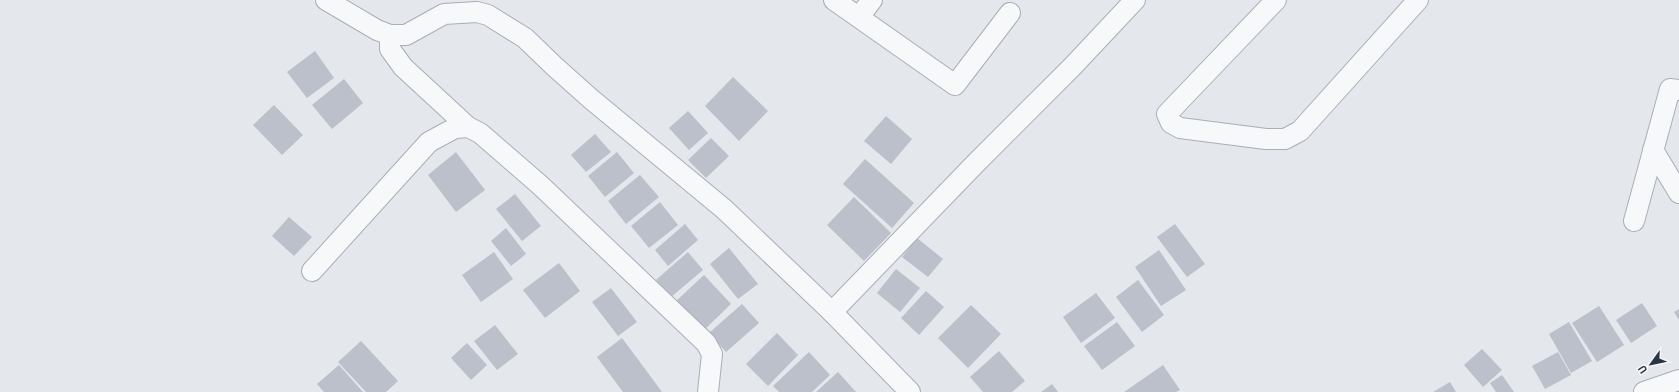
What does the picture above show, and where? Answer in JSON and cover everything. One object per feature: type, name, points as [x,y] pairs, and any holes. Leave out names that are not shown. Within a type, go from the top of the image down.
[{"type":"street","points":[[326,0],[377,30],[390,35],[406,35],[444,14],[477,12],[488,15],[525,38],[591,99],[724,209],[832,312],[910,392]]},
{"type":"street","points":[[834,0],[955,85],[1010,13]]},
{"type":"street","points":[[859,17],[872,0]]},
{"type":"street","points":[[832,312],[974,164],[1072,67],[1135,0]]},
{"type":"street","points":[[1276,0],[1167,114],[1171,122],[1180,128],[1266,139],[1285,139],[1300,131],[1418,0]]},
{"type":"street","points":[[390,35],[390,49],[403,67],[468,126],[480,133],[540,185],[706,343],[712,354],[708,392]]},
{"type":"street","points":[[1634,221],[1670,89],[1679,90]]},
{"type":"street","points":[[312,271],[429,142],[455,128],[468,126]]},
{"type":"street","points":[[1653,150],[1679,194]]},
{"type":"street","points":[[1644,392],[1679,380]]},
{"type":"building","points":[[315,51],[334,78],[307,98],[287,72]]},
{"type":"building","points":[[733,77],[768,111],[739,141],[705,106]]},
{"type":"building","points":[[344,79],[363,103],[332,129],[312,105]]},
{"type":"building","points":[[274,105],[303,135],[282,155],[253,125]]},
{"type":"building","points":[[688,111],[708,133],[689,150],[669,128]]},
{"type":"building","points":[[886,116],[912,139],[891,164],[864,141]]},
{"type":"building","points":[[595,134],[611,152],[586,172],[571,155]]},
{"type":"building","points":[[711,138],[729,156],[706,178],[688,160]]},
{"type":"building","points":[[456,152],[485,190],[456,212],[428,175]]},
{"type":"building","points":[[617,152],[634,173],[605,197],[588,176]]},
{"type":"building","points":[[865,159],[914,203],[892,228],[843,184]]},
{"type":"building","points":[[640,175],[659,197],[626,224],[608,201]]},
{"type":"building","points":[[515,194],[541,226],[522,241],[496,209]]},
{"type":"building","points":[[854,197],[891,233],[864,261],[827,225]]},
{"type":"building","points":[[660,202],[678,225],[649,248],[631,226]]},
{"type":"building","points":[[289,217],[312,237],[294,256],[272,236]]},
{"type":"building","points":[[685,224],[698,240],[668,266],[655,250]]},
{"type":"building","points":[[1175,224],[1205,264],[1187,277],[1157,237]]},
{"type":"building","points":[[506,228],[526,254],[511,266],[491,241]]},
{"type":"building","points":[[917,238],[943,259],[928,277],[902,257]]},
{"type":"building","points":[[729,248],[758,284],[738,299],[710,264]]},
{"type":"building","points":[[1159,250],[1186,290],[1161,306],[1135,267]]},
{"type":"building","points":[[494,252],[513,279],[481,302],[462,275]]},
{"type":"building","points":[[688,252],[703,270],[671,297],[656,280]]},
{"type":"building","points":[[559,263],[580,291],[545,318],[523,290]]},
{"type":"building","points":[[896,269],[920,288],[900,312],[877,293]]},
{"type":"building","points":[[704,275],[731,304],[701,333],[674,303]]},
{"type":"building","points":[[1138,280],[1164,315],[1142,332],[1116,297]]},
{"type":"building","points":[[611,288],[637,322],[618,336],[592,302]]},
{"type":"building","points":[[926,291],[944,307],[919,335],[901,318]]},
{"type":"building","points":[[1096,293],[1115,318],[1081,343],[1063,317]]},
{"type":"building","points":[[1642,303],[1657,326],[1631,343],[1616,320]]},
{"type":"building","points":[[742,304],[759,323],[726,352],[709,333]]},
{"type":"building","points":[[971,305],[1001,334],[968,368],[938,338]]},
{"type":"building","points":[[1599,306],[1624,345],[1597,362],[1572,323]]},
{"type":"building","points":[[1679,309],[1679,320],[1674,312]]},
{"type":"building","points":[[1117,322],[1135,346],[1102,370],[1084,346]]},
{"type":"building","points":[[1569,322],[1592,361],[1571,373],[1549,334]]},
{"type":"building","points":[[495,325],[518,354],[497,370],[474,341]]},
{"type":"building","points":[[777,333],[798,355],[768,386],[746,364]]},
{"type":"building","points":[[622,338],[662,392],[623,392],[597,357]]},
{"type":"building","points":[[361,341],[398,381],[386,392],[366,392],[338,362]]},
{"type":"building","points":[[467,343],[487,365],[471,380],[451,358]]},
{"type":"building","points":[[1482,349],[1502,370],[1483,387],[1464,365]]},
{"type":"building","points":[[999,351],[1025,381],[1012,392],[983,392],[970,377]]},
{"type":"building","points":[[809,352],[830,375],[812,392],[779,392],[773,386]]},
{"type":"building","points":[[1558,352],[1571,375],[1545,389],[1532,366]]},
{"type":"building","points":[[339,365],[363,392],[324,392],[317,384]]},
{"type":"building","points":[[1163,365],[1180,390],[1176,392],[1124,392]]},
{"type":"building","points":[[838,372],[856,392],[816,392]]},
{"type":"building","points":[[1502,375],[1514,392],[1496,392],[1490,383]]},
{"type":"building","points":[[1450,382],[1456,392],[1433,392]]},
{"type":"building","points":[[1052,384],[1058,392],[1041,392]]}]
